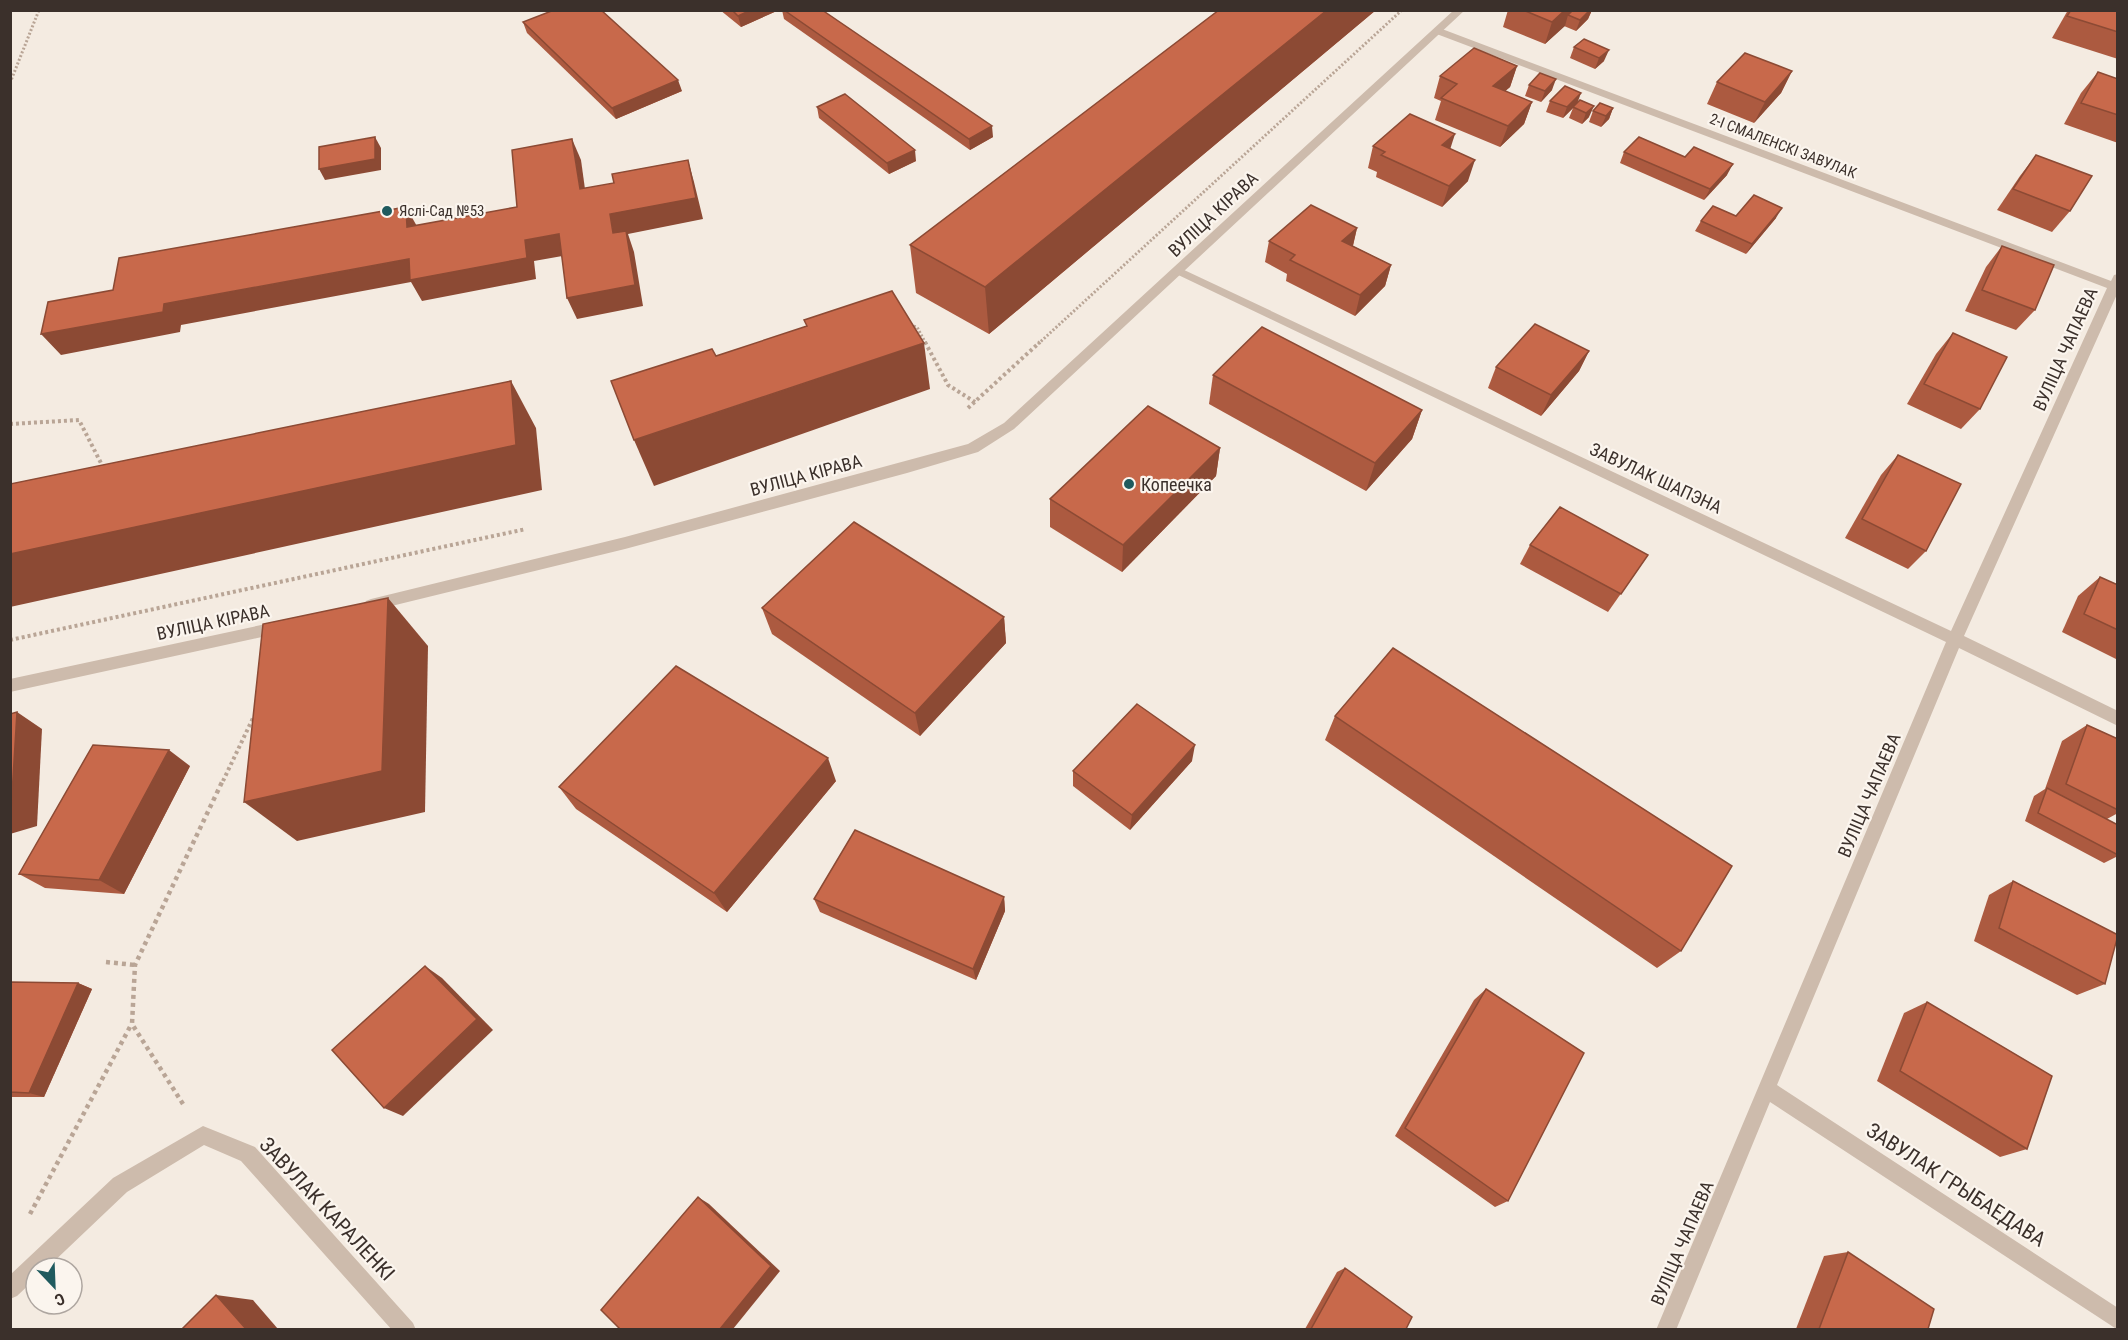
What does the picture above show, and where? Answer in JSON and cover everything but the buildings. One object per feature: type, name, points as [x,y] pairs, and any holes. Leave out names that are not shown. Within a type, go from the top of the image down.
[{"type":"street","name":"ВУЛІЦА КІРАВА","points":[[355,609],[648,537],[908,468],[974,448],[1009,426],[1460,10]]},
{"type":"street","name":"2-І СМАЛЕНСКІ ЗАВУЛАК","points":[[1438,31],[2116,284]]},
{"type":"street","name":"ЗАВУЛАК ШАПЭНА","points":[[1178,272],[1955,639],[2118,719]]},
{"type":"street","name":"ВУЛІЦА ЧАПАЕВА","points":[[1666,1329],[1955,639],[2116,284]]},
{"type":"street","name":"ВУЛІЦА КІРАВА","points":[[10,686],[298,623]]},
{"type":"street","name":"ЗАВУЛАК ГРЫБАЕДАВА","points":[[1768,1090],[2118,1320]]},
{"type":"street","points":[[10,1289],[120,1185],[203,1135]]},
{"type":"street","name":"ЗАВУЛАК КАРАЛЕНКІ","points":[[203,1135],[248,1154],[406,1329]]},
{"type":"path","points":[[10,83],[39,10]]},
{"type":"path","points":[[963,412],[1402,10]]},
{"type":"path","points":[[906,323],[916,327],[948,385],[975,402]]},
{"type":"path","points":[[10,424],[79,420],[107,475]]},
{"type":"path","points":[[10,640],[532,527]]},
{"type":"path","points":[[27,1219],[132,1024],[135,965],[255,715]]},
{"type":"path","points":[[106,962],[135,965]]},
{"type":"path","points":[[132,1024],[203,1135]]},
{"type":"place","name":"Яслі-Сад №53","points":[[387,211]]},
{"type":"place","name":"Копеечка","points":[[1129,484]]}]
